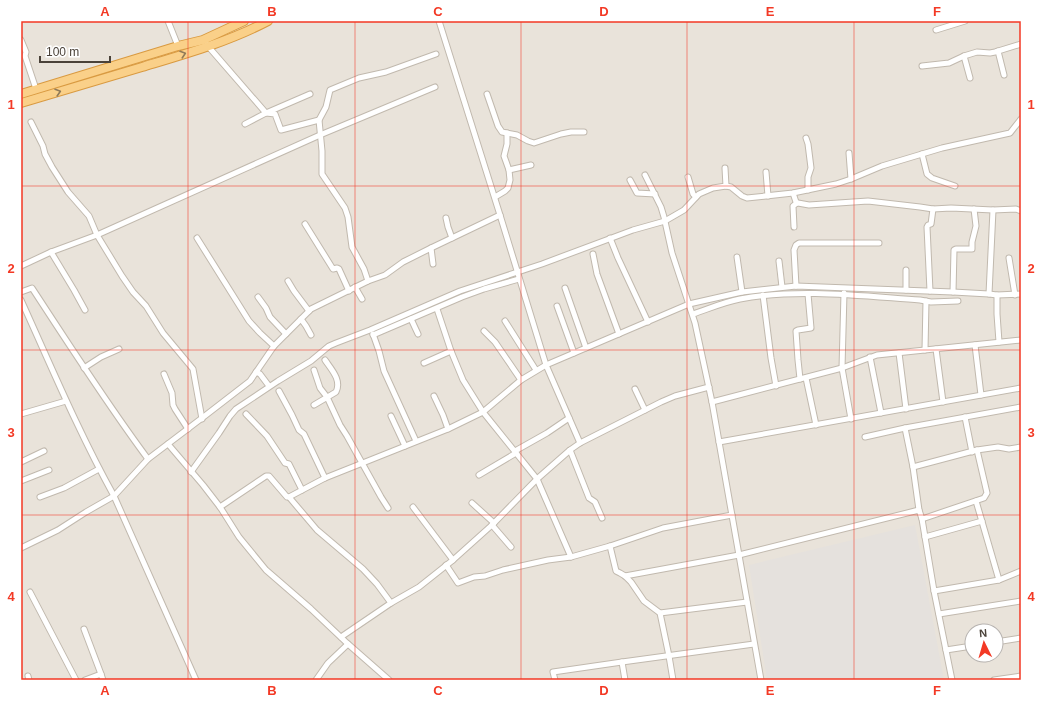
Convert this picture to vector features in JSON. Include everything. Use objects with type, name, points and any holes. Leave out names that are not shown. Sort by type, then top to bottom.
[{"type":"highway","points":[[21,103],[167,60],[206,43],[244,21]]},
{"type":"highway","points":[[21,94],[178,46],[206,43],[249,31],[268,21]]},
{"type":"street","points":[[168,21],[178,46]]},
{"type":"street","points":[[439,21],[549,374],[580,443]]},
{"type":"street","points":[[936,30],[964,21]]},
{"type":"street","points":[[21,40],[26,52],[36,89]]},
{"type":"street","points":[[206,43],[266,113],[275,114],[281,130],[319,120]]},
{"type":"street","points":[[922,66],[949,63],[977,52],[990,53],[1021,44]]},
{"type":"street","points":[[998,51],[1004,75]]},
{"type":"street","points":[[368,281],[364,269],[352,247],[348,217],[345,208],[322,174],[322,151],[319,120],[326,107],[330,90],[359,78],[386,72],[436,54]]},
{"type":"street","points":[[964,56],[970,78]]},
{"type":"street","points":[[21,266],[51,252],[97,235],[320,135],[435,87]]},
{"type":"street","points":[[245,124],[310,94]]},
{"type":"street","points":[[487,94],[498,126],[502,132],[517,135],[534,143],[561,134],[584,132]]},
{"type":"street","points":[[191,472],[236,409],[269,386],[311,361],[329,346],[336,343],[460,291],[542,264],[633,230],[665,221],[684,210],[699,194],[713,188],[726,186],[731,187],[747,198],[793,193],[836,184],[882,166],[942,148],[1010,133],[1021,119]]},
{"type":"street","points":[[31,122],[52,167],[68,192],[89,216],[97,235],[122,276],[133,292],[146,306],[163,333],[193,369],[202,419]]},
{"type":"street","points":[[495,197],[508,188],[510,180],[509,170],[504,156],[507,133]]},
{"type":"street","points":[[806,138],[811,168],[808,177],[808,190]]},
{"type":"street","points":[[849,153],[852,179]]},
{"type":"street","points":[[922,154],[927,174],[929,176],[955,186]]},
{"type":"street","points":[[509,170],[531,165]]},
{"type":"street","points":[[725,168],[726,186]]},
{"type":"street","points":[[766,172],[768,196]]},
{"type":"street","points":[[645,175],[661,207],[672,253],[693,314],[712,402],[761,680]]},
{"type":"street","points":[[688,177],[693,194],[696,197]]},
{"type":"street","points":[[630,180],[637,193],[655,194]]},
{"type":"street","points":[[793,193],[797,202],[809,206],[868,201],[933,209],[1016,209],[1021,211]]},
{"type":"street","points":[[794,227],[793,206],[797,202]]},
{"type":"street","points":[[930,291],[927,227],[931,224],[933,209]]},
{"type":"street","points":[[953,292],[954,250],[972,249],[976,226],[974,209]]},
{"type":"street","points":[[989,294],[993,210]]},
{"type":"street","points":[[21,548],[58,530],[114,496],[148,459],[250,381],[274,346],[309,311],[355,287],[385,275],[403,262],[500,215]]},
{"type":"street","points":[[446,218],[452,238]]},
{"type":"street","points":[[305,224],[333,269],[339,269],[349,291]]},
{"type":"street","points":[[197,238],[249,321],[274,346]]},
{"type":"street","points":[[610,238],[648,322]]},
{"type":"street","points":[[792,293],[794,286],[794,250],[796,245],[799,243],[879,243]]},
{"type":"street","points":[[430,248],[433,264]]},
{"type":"street","points":[[51,252],[85,310]]},
{"type":"street","points":[[593,254],[598,274],[619,334]]},
{"type":"street","points":[[737,257],[742,292]]},
{"type":"street","points":[[1009,258],[1015,294]]},
{"type":"street","points":[[778,261],[782,287]]},
{"type":"street","points":[[906,270],[906,290]]},
{"type":"street","points":[[373,335],[437,309],[462,297],[519,279]]},
{"type":"street","points":[[288,282],[309,311]]},
{"type":"street","points":[[289,497],[325,478],[448,429],[484,412],[521,380],[536,370],[689,304],[742,292],[794,286],[997,295],[1021,294]]},
{"type":"street","points":[[355,287],[362,299]]},
{"type":"street","points":[[21,292],[32,288],[126,430],[148,459]]},
{"type":"street","points":[[565,288],[586,348]]},
{"type":"street","points":[[845,288],[842,368],[852,419]]},
{"type":"street","points":[[693,314],[738,299],[763,295],[792,293],[926,301],[958,301]]},
{"type":"street","points":[[808,294],[811,328],[796,331],[798,360],[816,425]]},
{"type":"street","points":[[763,295],[776,386]]},
{"type":"street","points":[[997,295],[999,342]]},
{"type":"street","points":[[258,297],[266,308],[270,317],[286,334]]},
{"type":"street","points":[[21,300],[66,401],[99,469],[114,496],[196,680]]},
{"type":"street","points":[[925,350],[926,301]]},
{"type":"street","points":[[557,306],[574,353]]},
{"type":"street","points":[[437,309],[451,351],[463,380],[484,412],[538,479],[570,557]]},
{"type":"street","points":[[301,319],[311,335]]},
{"type":"street","points":[[411,319],[418,334]]},
{"type":"street","points":[[505,321],[536,370]]},
{"type":"street","points":[[370,330],[379,351],[384,371],[416,441]]},
{"type":"street","points":[[484,331],[495,342],[521,380]]},
{"type":"street","points":[[712,402],[842,368],[882,354],[1021,340]]},
{"type":"street","points":[[975,345],[981,395]]},
{"type":"street","points":[[84,368],[101,357],[119,349]]},
{"type":"street","points":[[936,349],[943,402]]},
{"type":"street","points":[[424,363],[451,351]]},
{"type":"street","points":[[899,353],[906,409]]},
{"type":"street","points":[[870,357],[881,413]]},
{"type":"street","points":[[314,405],[337,390],[338,381],[325,360]]},
{"type":"street","points":[[314,370],[320,388],[327,397],[340,425],[388,508]]},
{"type":"street","points":[[256,372],[260,374],[269,386]]},
{"type":"street","points":[[164,374],[172,393],[175,409],[188,429]]},
{"type":"street","points":[[341,637],[391,603],[418,587],[453,560],[493,524],[538,479],[580,443],[661,402],[675,396],[709,387]]},
{"type":"street","points":[[719,442],[1021,388]]},
{"type":"street","points":[[635,389],[645,410]]},
{"type":"street","points":[[279,391],[299,430],[304,434],[325,478]]},
{"type":"street","points":[[434,396],[443,414],[448,429]]},
{"type":"street","points":[[21,414],[66,401]]},
{"type":"street","points":[[865,437],[1021,406]]},
{"type":"street","points":[[246,414],[268,436],[285,463],[289,464],[302,490]]},
{"type":"street","points":[[391,416],[405,446]]},
{"type":"street","points":[[922,519],[984,498],[987,493],[965,417]]},
{"type":"street","points":[[479,475],[569,418]]},
{"type":"street","points":[[905,428],[934,591],[952,680]]},
{"type":"street","points":[[168,444],[220,508],[239,537],[266,570],[389,680]]},
{"type":"street","points":[[913,467],[975,451],[998,447],[1009,449],[1021,447]]},
{"type":"street","points":[[570,450],[589,498],[595,502],[602,518]]},
{"type":"street","points":[[21,462],[44,451]]},
{"type":"street","points":[[40,497],[64,488],[99,469]]},
{"type":"street","points":[[21,481],[49,470]]},
{"type":"street","points":[[220,508],[268,475],[286,498],[289,497],[318,530],[363,569],[377,584],[391,603]]},
{"type":"street","points":[[976,501],[999,580]]},
{"type":"street","points":[[472,503],[493,524],[511,546]]},
{"type":"street","points":[[413,507],[453,560]]},
{"type":"street","points":[[625,576],[739,555],[919,510]]},
{"type":"street","points":[[446,565],[458,583],[474,577],[485,576],[503,570],[548,560],[570,557],[610,546],[663,528],[732,515]]},
{"type":"street","points":[[925,537],[982,521]]},
{"type":"street","points":[[610,546],[616,571],[625,576],[631,582],[644,602],[660,613],[747,602]]},
{"type":"street","points":[[934,591],[999,580],[1021,571]]},
{"type":"street","points":[[30,592],[76,680]]},
{"type":"street","points":[[939,614],[1021,601]]},
{"type":"street","points":[[660,613],[673,680]]},
{"type":"street","points":[[84,629],[103,680]]},
{"type":"street","points":[[1004,641],[1021,638]]},
{"type":"street","points":[[316,680],[328,663],[348,644]]},
{"type":"street","points":[[554,680],[554,672],[754,644]]},
{"type":"street","points":[[946,650],[964,647]]},
{"type":"street","points":[[622,662],[625,680]]},
{"type":"street","points":[[85,680],[101,674]]},
{"type":"street","points":[[994,680],[1021,676]]},
{"type":"shaded area","points":[[21,21],[1021,21],[1021,680],[21,680]]},
{"type":"shaded area","points":[[915,525],[944,680],[767,680],[749,565]]}]
